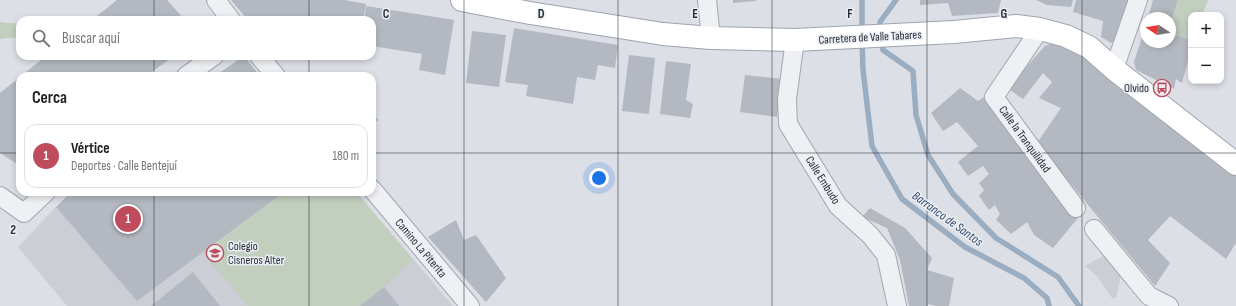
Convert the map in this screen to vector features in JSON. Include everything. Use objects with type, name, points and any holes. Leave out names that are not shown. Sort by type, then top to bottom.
[{"type":"main road","name":"Carretera de Valle Tabares","points":[[462,0],[530,13],[663,34],[711,38],[795,40],[954,32],[1016,26],[1040,29],[1066,36],[1089,48],[1236,164]]},
{"type":"street","points":[[216,0],[228,16]]},
{"type":"street","points":[[707,0],[711,38]]},
{"type":"street","points":[[1114,69],[1138,0]]},
{"type":"street","name":"Calle la Tranquilidad","points":[[1040,29],[994,97],[1076,208]]},
{"type":"street","name":"Calle Embudo","points":[[795,40],[787,98],[788,124],[838,206],[870,235],[886,255],[897,306]]},
{"type":"street","points":[[192,72],[208,60]]},
{"type":"street","points":[[262,60],[273,72]]},
{"type":"street","name":"Camino La Piterita","points":[[376,194],[470,306]]},
{"type":"street","points":[[0,196],[24,213],[42,196]]},
{"type":"street","points":[[1094,229],[1149,296],[1170,306]]},
{"type":"shaded area","name":"Colegio Cisneros Alter","points":[[276,196],[359,196],[453,306],[67,306],[18,247],[56,207]]},
{"type":"shaded area","points":[[1107,254],[1121,275],[1116,298],[1112,298],[1097,276],[1085,266]]},
{"type":"green space","points":[[1178,0],[1208,0],[1203,12],[1188,12],[1188,39],[1176,35],[1176,12],[1174,12]]},
{"type":"green space","points":[[0,22],[16,24],[16,37],[0,39]]},
{"type":"green space","points":[[279,196],[359,196],[413,259],[384,287],[360,306],[248,306],[203,253]]},
{"type":"building","points":[[117,0],[167,0],[181,16],[97,16]]},
{"type":"building","points":[[231,0],[344,0],[366,4],[364,16],[245,16]]},
{"type":"building","points":[[733,0],[756,0],[756,1],[733,3]]},
{"type":"building","points":[[920,0],[1001,0],[998,13],[952,16],[948,3],[920,5]]},
{"type":"building","points":[[1036,0],[1073,0],[1071,7],[1047,5]]},
{"type":"building","points":[[1076,0],[1132,0],[1120,40],[1111,43],[1101,37],[1103,21],[1073,12]]},
{"type":"building","points":[[1153,0],[1178,0],[1174,12],[1150,12]]},
{"type":"building","points":[[366,6],[454,20],[445,75],[419,70],[422,54],[376,47],[376,16],[365,16]]},
{"type":"building","points":[[514,28],[618,45],[615,68],[598,65],[595,80],[577,77],[573,104],[526,96],[528,85],[505,82]]},
{"type":"building","points":[[472,31],[506,35],[499,87],[466,83]]},
{"type":"building","points":[[1176,35],[1188,39],[1188,61],[1182,83],[1176,79],[1174,89],[1136,70],[1134,62],[1140,44],[1140,48],[1176,48]]},
{"type":"building","points":[[1055,42],[1092,62],[1236,175],[1236,243],[1226,259],[1170,216],[1148,240],[1170,263],[1155,286],[1037,143],[1061,108],[1039,98],[1052,82],[1043,73],[1023,99],[1007,88],[1045,46]]},
{"type":"building","points":[[629,55],[655,58],[649,114],[622,111]]},
{"type":"building","points":[[41,60],[168,60],[152,72],[26,72]]},
{"type":"building","points":[[238,60],[247,60],[257,72],[221,72]]},
{"type":"building","points":[[666,61],[691,64],[686,100],[693,104],[690,118],[660,114]]},
{"type":"building","points":[[745,75],[783,79],[777,117],[740,112]]},
{"type":"building","points":[[16,80],[16,163],[0,153],[0,93]]},
{"type":"building","points":[[960,88],[978,101],[984,97],[1078,218],[1053,248],[1034,235],[1027,222],[1011,234],[996,220],[1000,214],[995,205],[989,210],[979,196],[984,190],[979,183],[989,174],[983,166],[968,176],[958,162],[978,146],[957,122],[943,131],[931,113]]},
{"type":"building","points":[[67,196],[279,196],[137,301],[56,207]]},
{"type":"building","points":[[870,208],[905,228],[932,258],[927,270],[954,278],[949,306],[936,306],[928,304],[928,306],[909,306],[900,260],[887,228],[862,217]]},
{"type":"building","points":[[456,220],[464,240],[476,235],[506,278],[486,302],[428,237]]},
{"type":"building","points":[[193,272],[220,306],[151,306]]},
{"type":"building","points":[[384,287],[399,306],[360,306]]},
{"type":"waterway","name":"Barranco de Santos","points":[[862,0],[862,32]]},
{"type":"waterway","points":[[881,31],[880,22],[896,0]]},
{"type":"waterway","points":[[882,39],[883,50],[913,71],[916,115],[928,155],[953,194],[996,238],[1058,277],[1079,306]]},
{"type":"waterway","name":"Barranco de Santos","points":[[862,40],[863,70],[872,146],[902,199],[965,247],[1024,278],[1047,298],[1049,306]]},
{"type":"place","name":"Olvido","points":[[1162,88]]},
{"type":"place","name":"Vértice","points":[[128,219]]},
{"type":"place","name":"Colegio Cisneros Alter","points":[[215,253]]}]
